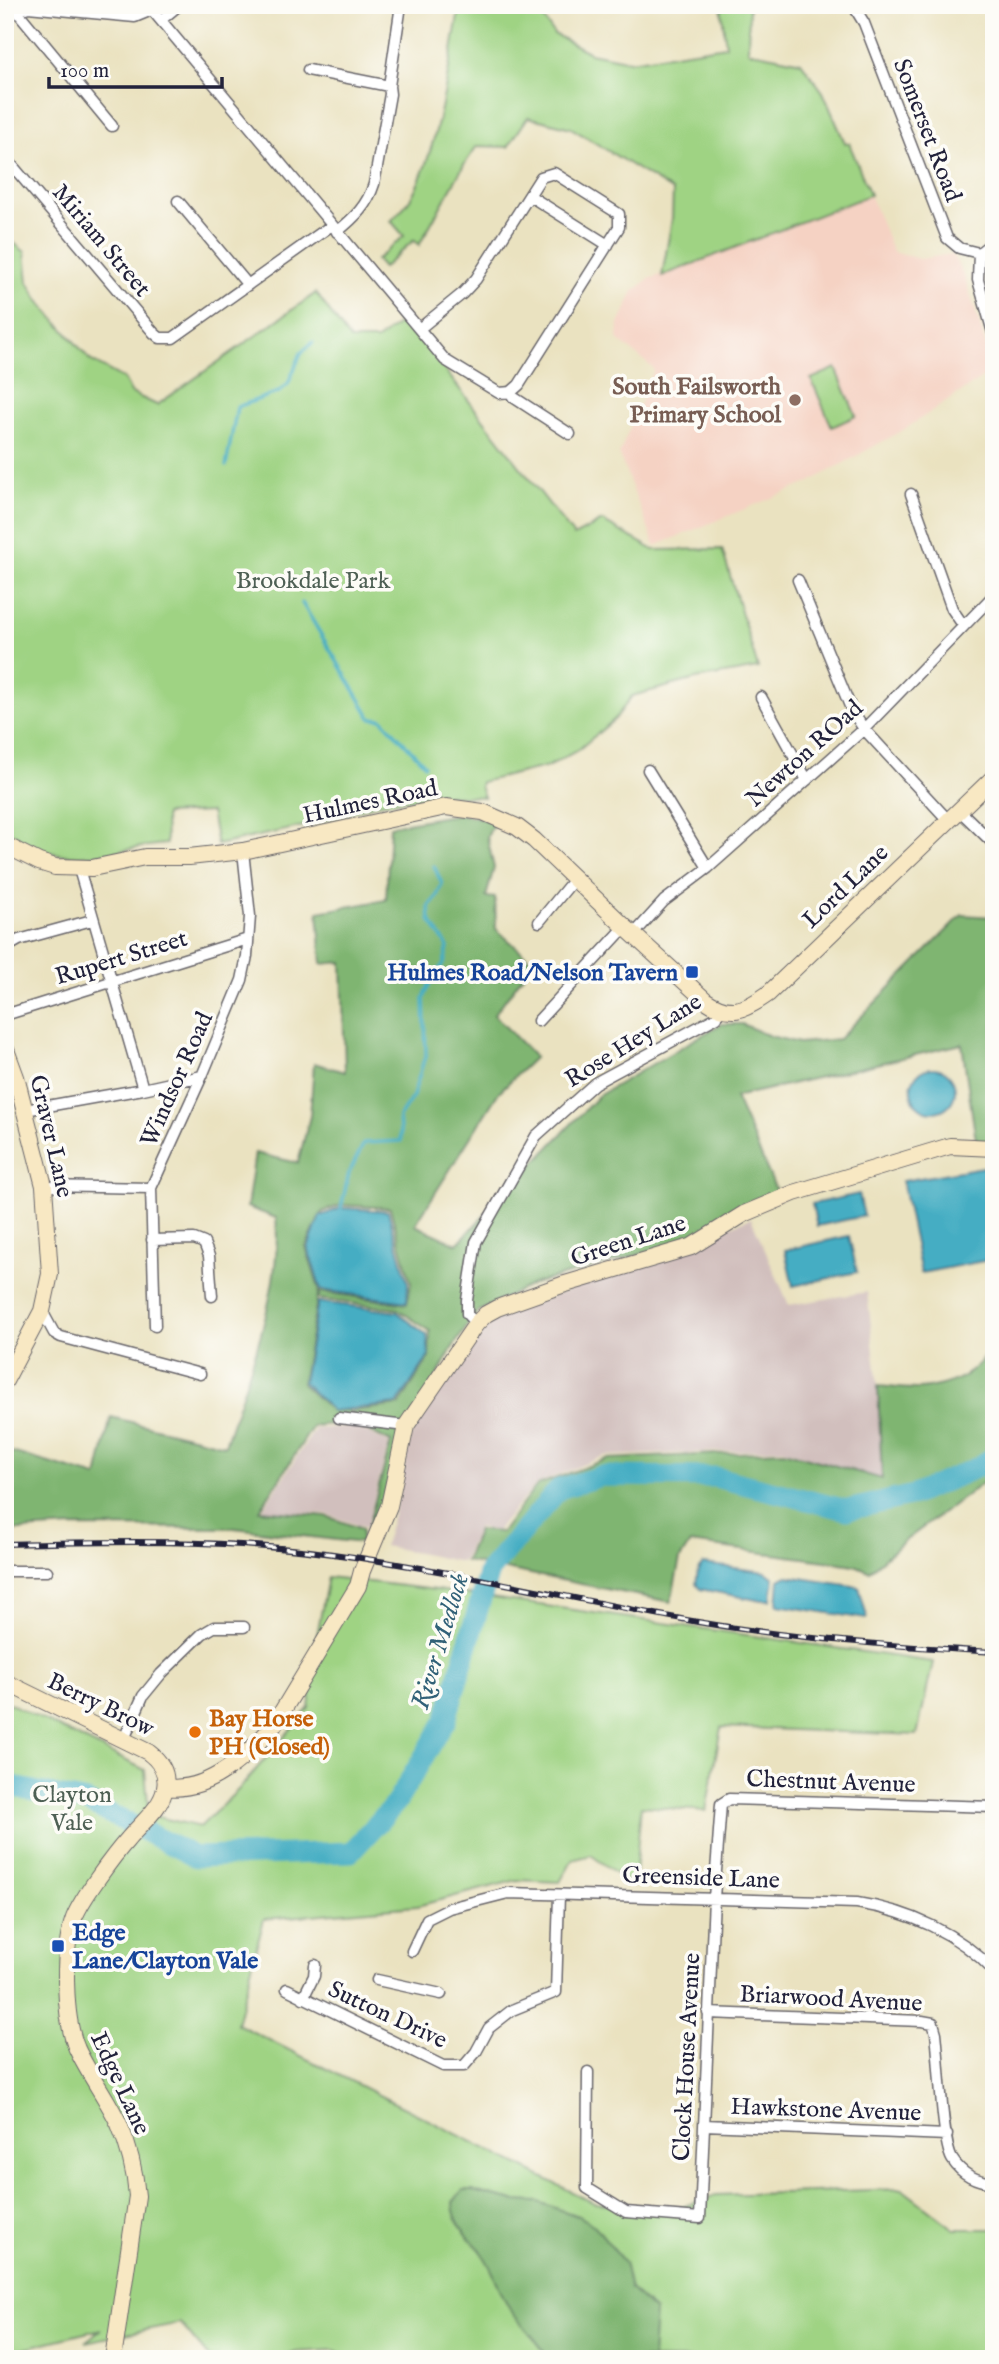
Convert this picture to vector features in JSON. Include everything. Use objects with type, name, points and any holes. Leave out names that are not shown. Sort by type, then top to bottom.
[{"type":"street","points":[[161,20],[179,5]]},
{"type":"street","points":[[178,201],[248,285],[362,211],[370,198],[390,94],[401,5]]},
{"type":"street","name":"Somerset Road","points":[[853,5],[864,23],[947,238],[959,248],[979,253]]},
{"type":"street","points":[[15,8],[135,17],[150,7],[335,229],[445,360],[499,393],[510,392],[519,385],[619,227],[619,214],[554,173],[541,177],[476,279],[419,329]]},
{"type":"street","points":[[15,8],[112,125]]},
{"type":"street","points":[[308,70],[389,86]]},
{"type":"street","name":"Miriam Street","points":[[5,157],[160,338],[173,338],[248,285]]},
{"type":"street","points":[[530,196],[608,245]]},
{"type":"street","points":[[994,241],[979,253],[978,281],[994,336]]},
{"type":"street","points":[[510,392],[513,397],[570,434]]},
{"type":"street","points":[[911,494],[952,609],[963,625]]},
{"type":"street","points":[[798,580],[852,711],[864,729],[953,814],[994,844]]},
{"type":"street","name":"Newton ROad","points":[[538,1021],[629,931],[708,868],[864,729],[994,595]]},
{"type":"street","points":[[761,697],[807,780]]},
{"type":"street","points":[[648,770],[708,868]]},
{"type":"street","name":"Lord Lane","points":[[720,1009],[740,1010],[768,993],[994,777]]},
{"type":"street","name":"Hulmes Road","points":[[5,845],[39,862],[55,867],[79,869],[145,857],[189,857],[243,851],[430,809],[464,808],[484,812],[517,827],[691,988],[720,1009]]},
{"type":"street","name":"Windsor Road","points":[[155,1326],[150,1188],[202,1076],[242,980],[250,916],[243,851]]},
{"type":"street","points":[[79,869],[144,1089]]},
{"type":"street","points":[[539,922],[575,878]]},
{"type":"street","points":[[5,948],[19,940],[92,920]]},
{"type":"street","name":"Rupert Street","points":[[5,1015],[248,939]]},
{"type":"street","name":"Rose Hey Lane","points":[[476,1324],[467,1314],[467,1300],[476,1242],[536,1136],[595,1083],[717,1017],[720,1009]]},
{"type":"street","name":"Graver Lane","points":[[5,1046],[44,1186],[50,1274],[42,1311]]},
{"type":"street","points":[[25,1110],[202,1076]]},
{"type":"street","name":"Green Lane","points":[[406,1426],[476,1324],[497,1308],[691,1247],[744,1214],[794,1193],[950,1146],[994,1148]]},
{"type":"street","points":[[44,1186],[150,1188]]},
{"type":"street","points":[[152,1240],[194,1239],[204,1243],[209,1256],[212,1296]]},
{"type":"street","points":[[42,1311],[54,1333],[61,1337],[200,1374]]},
{"type":"street","points":[[5,1381],[42,1311]]},
{"type":"street","points":[[166,1787],[184,1788],[220,1774],[259,1742],[274,1725],[358,1586],[389,1507],[406,1426],[339,1419]]},
{"type":"street","points":[[5,1572],[47,1571]]},
{"type":"street","points":[[124,1740],[143,1696],[202,1634],[214,1627],[244,1627]]},
{"type":"street","name":"Berry Brow","points":[[5,1682],[157,1759],[164,1769],[166,1787]]},
{"type":"street","name":"Edge Lane","points":[[113,2359],[137,2196],[135,2176],[119,2123],[76,2047],[69,2021],[66,1968],[74,1918],[107,1866],[149,1815],[166,1787]]},
{"type":"street","name":"Chestnut Avenue","points":[[714,1898],[719,1814],[724,1801],[994,1807]]},
{"type":"street","name":"Greenside Lane","points":[[412,1951],[427,1919],[449,1908],[508,1893],[714,1898],[858,1903],[882,1907],[930,1924],[961,1942],[994,1971]]},
{"type":"street","name":"Sutton Drive","points":[[287,1990],[443,2066],[464,2066],[476,2052],[489,2028],[512,2010],[556,1992],[559,1895]]},
{"type":"street","name":"Clock House Avenue","points":[[588,2072],[587,2188],[626,2212],[700,2218],[714,1898]]},
{"type":"street","points":[[303,1998],[314,1976],[315,1965]]},
{"type":"street","points":[[377,1980],[440,1994]]},
{"type":"street","name":"Briarwood Avenue","points":[[708,2013],[933,2023],[951,2158],[968,2176],[994,2183]]},
{"type":"street","name":"Hawkstone Avenue","points":[[704,2125],[947,2135]]},
{"type":"shaded area","name":"South Failsworth Primary School","points":[[870,195],[893,252],[920,259],[952,254],[965,278],[994,370],[905,429],[808,483],[655,546],[619,454],[654,369],[618,340],[619,324],[634,291],[649,279]]},
{"type":"shaded area","points":[[751,1218],[789,1305],[867,1292],[878,1386],[882,1480],[783,1449],[604,1456],[536,1484],[496,1531],[478,1527],[462,1562],[384,1546],[400,1490],[411,1435],[446,1374],[493,1320]]},
{"type":"shaded area","points":[[355,1426],[389,1443],[366,1528],[326,1514],[262,1510],[315,1429]]},
{"type":"green space","points":[[460,5],[535,5],[554,34],[590,53],[630,61],[726,46],[721,5],[749,5],[748,51],[801,62],[823,92],[845,143],[849,143],[870,195],[662,276],[672,219],[673,191],[571,128],[528,117],[508,147],[477,146],[419,245],[414,240],[383,268],[376,260],[404,236],[391,221],[412,196],[430,152]]},
{"type":"green space","name":"Brookdale Park","points":[[5,236],[25,252],[28,282],[39,301],[90,360],[124,379],[131,393],[157,405],[316,293],[350,340],[377,340],[405,319],[574,536],[602,521],[654,550],[722,549],[758,668],[696,679],[632,696],[615,719],[578,750],[549,766],[481,782],[484,797],[438,795],[377,804],[318,823],[217,845],[211,812],[165,814],[166,844],[83,856],[50,852],[29,844],[5,828]]},
{"type":"green space","points":[[836,368],[856,416],[832,427],[811,379]]},
{"type":"green space","points":[[458,814],[495,820],[487,837],[494,868],[486,897],[495,898],[496,929],[533,962],[494,1015],[535,1057],[499,1092],[415,1225],[457,1244],[598,1096],[721,1024],[742,1024],[770,1036],[799,1043],[839,1039],[962,915],[994,917],[994,1142],[976,1141],[962,1044],[735,1097],[777,1192],[689,1241],[533,1284],[477,1312],[453,1347],[398,1448],[372,1540],[364,1541],[391,1442],[355,1424],[352,1411],[399,1405],[429,1358],[430,1331],[397,1309],[318,1299],[320,1292],[407,1304],[411,1283],[390,1208],[341,1205],[322,1212],[306,1247],[319,1289],[302,1384],[332,1411],[349,1410],[352,1422],[313,1426],[260,1510],[326,1516],[362,1529],[361,1543],[234,1528],[71,1527],[5,1531],[5,1450],[97,1477],[111,1417],[225,1445],[253,1362],[269,1303],[277,1245],[276,1218],[247,1207],[255,1153],[298,1163],[310,1116],[314,1063],[345,1072],[342,962],[322,964],[318,912],[386,900],[390,826]]},
{"type":"green space","points":[[994,1336],[994,1475],[902,1543],[869,1571],[855,1565],[690,1543],[680,1559],[671,1602],[465,1561],[478,1530],[501,1532],[537,1485],[607,1459],[784,1451],[882,1479],[878,1386],[922,1389],[961,1378],[978,1365]]},
{"type":"green space","name":"Clayton Vale","points":[[328,1577],[436,1590],[933,1662],[917,1735],[721,1727],[706,1811],[641,1806],[634,1886],[591,1855],[572,1860],[560,1882],[517,1880],[417,1906],[264,1919],[237,2024],[594,2203],[679,2208],[716,2195],[902,2189],[954,2229],[994,2229],[994,2359],[353,2359],[334,2350],[296,2352],[280,2359],[210,2359],[180,2323],[85,2342],[101,2329],[5,2353],[5,1701],[145,1770],[149,1815],[200,1827],[240,1788],[309,1708],[317,1635]]},
{"type":"green space","points":[[463,2191],[515,2201],[539,2202],[578,2216],[595,2226],[624,2262],[630,2289],[655,2311],[652,2359],[548,2359],[537,2341],[510,2309],[489,2265],[456,2218],[453,2202]]},
{"type":"water","points":[[933,1068],[948,1075],[955,1090],[948,1105],[933,1112],[918,1105],[911,1090],[918,1075]]},
{"type":"water","points":[[983,1167],[994,1173],[994,1259],[921,1273],[902,1181]]},
{"type":"water","points":[[859,1194],[864,1216],[817,1226],[812,1204]]},
{"type":"water","points":[[341,1208],[388,1211],[408,1283],[407,1302],[321,1290],[308,1248],[320,1216]]},
{"type":"water","points":[[849,1236],[857,1272],[793,1286],[785,1250]]},
{"type":"water","points":[[318,1302],[397,1312],[427,1335],[429,1356],[397,1404],[332,1411],[303,1382]]},
{"type":"water","points":[[703,1564],[766,1572],[774,1578],[771,1600],[757,1600],[700,1589],[696,1584],[698,1570]]},
{"type":"water","points":[[787,1576],[859,1587],[866,1619],[777,1605],[779,1580]]},
{"type":"waterway","points":[[226,466],[237,407],[279,392],[288,384],[301,353],[313,342]]},
{"type":"waterway","points":[[302,603],[371,718],[382,719],[425,765]]},
{"type":"waterway","points":[[341,1208],[349,1173],[364,1143],[401,1141],[399,1117],[413,1096],[426,1053],[424,998],[430,983],[444,963],[448,947],[430,920],[429,906],[442,884],[434,866]]},
{"type":"waterway","name":"River Medlock","points":[[5,1782],[19,1788],[87,1802],[195,1857],[351,1852],[396,1803],[446,1720],[489,1571],[559,1489],[601,1476],[715,1477],[847,1510],[914,1495],[978,1467],[994,1457]]},
{"type":"railway","points":[[5,1544],[169,1542],[292,1549],[425,1569],[735,1628],[846,1641],[994,1652]]},
{"type":"place","name":"South Failsworth Primary School","points":[[795,400]]},
{"type":"place","name":"Hulmes Road/Nelson Tavern","points":[[692,972]]},
{"type":"place","name":"Bay Horse PH (Closed)","points":[[195,1732]]},
{"type":"place","name":"Edge Lane/Clayton Vale","points":[[58,1946]]}]
